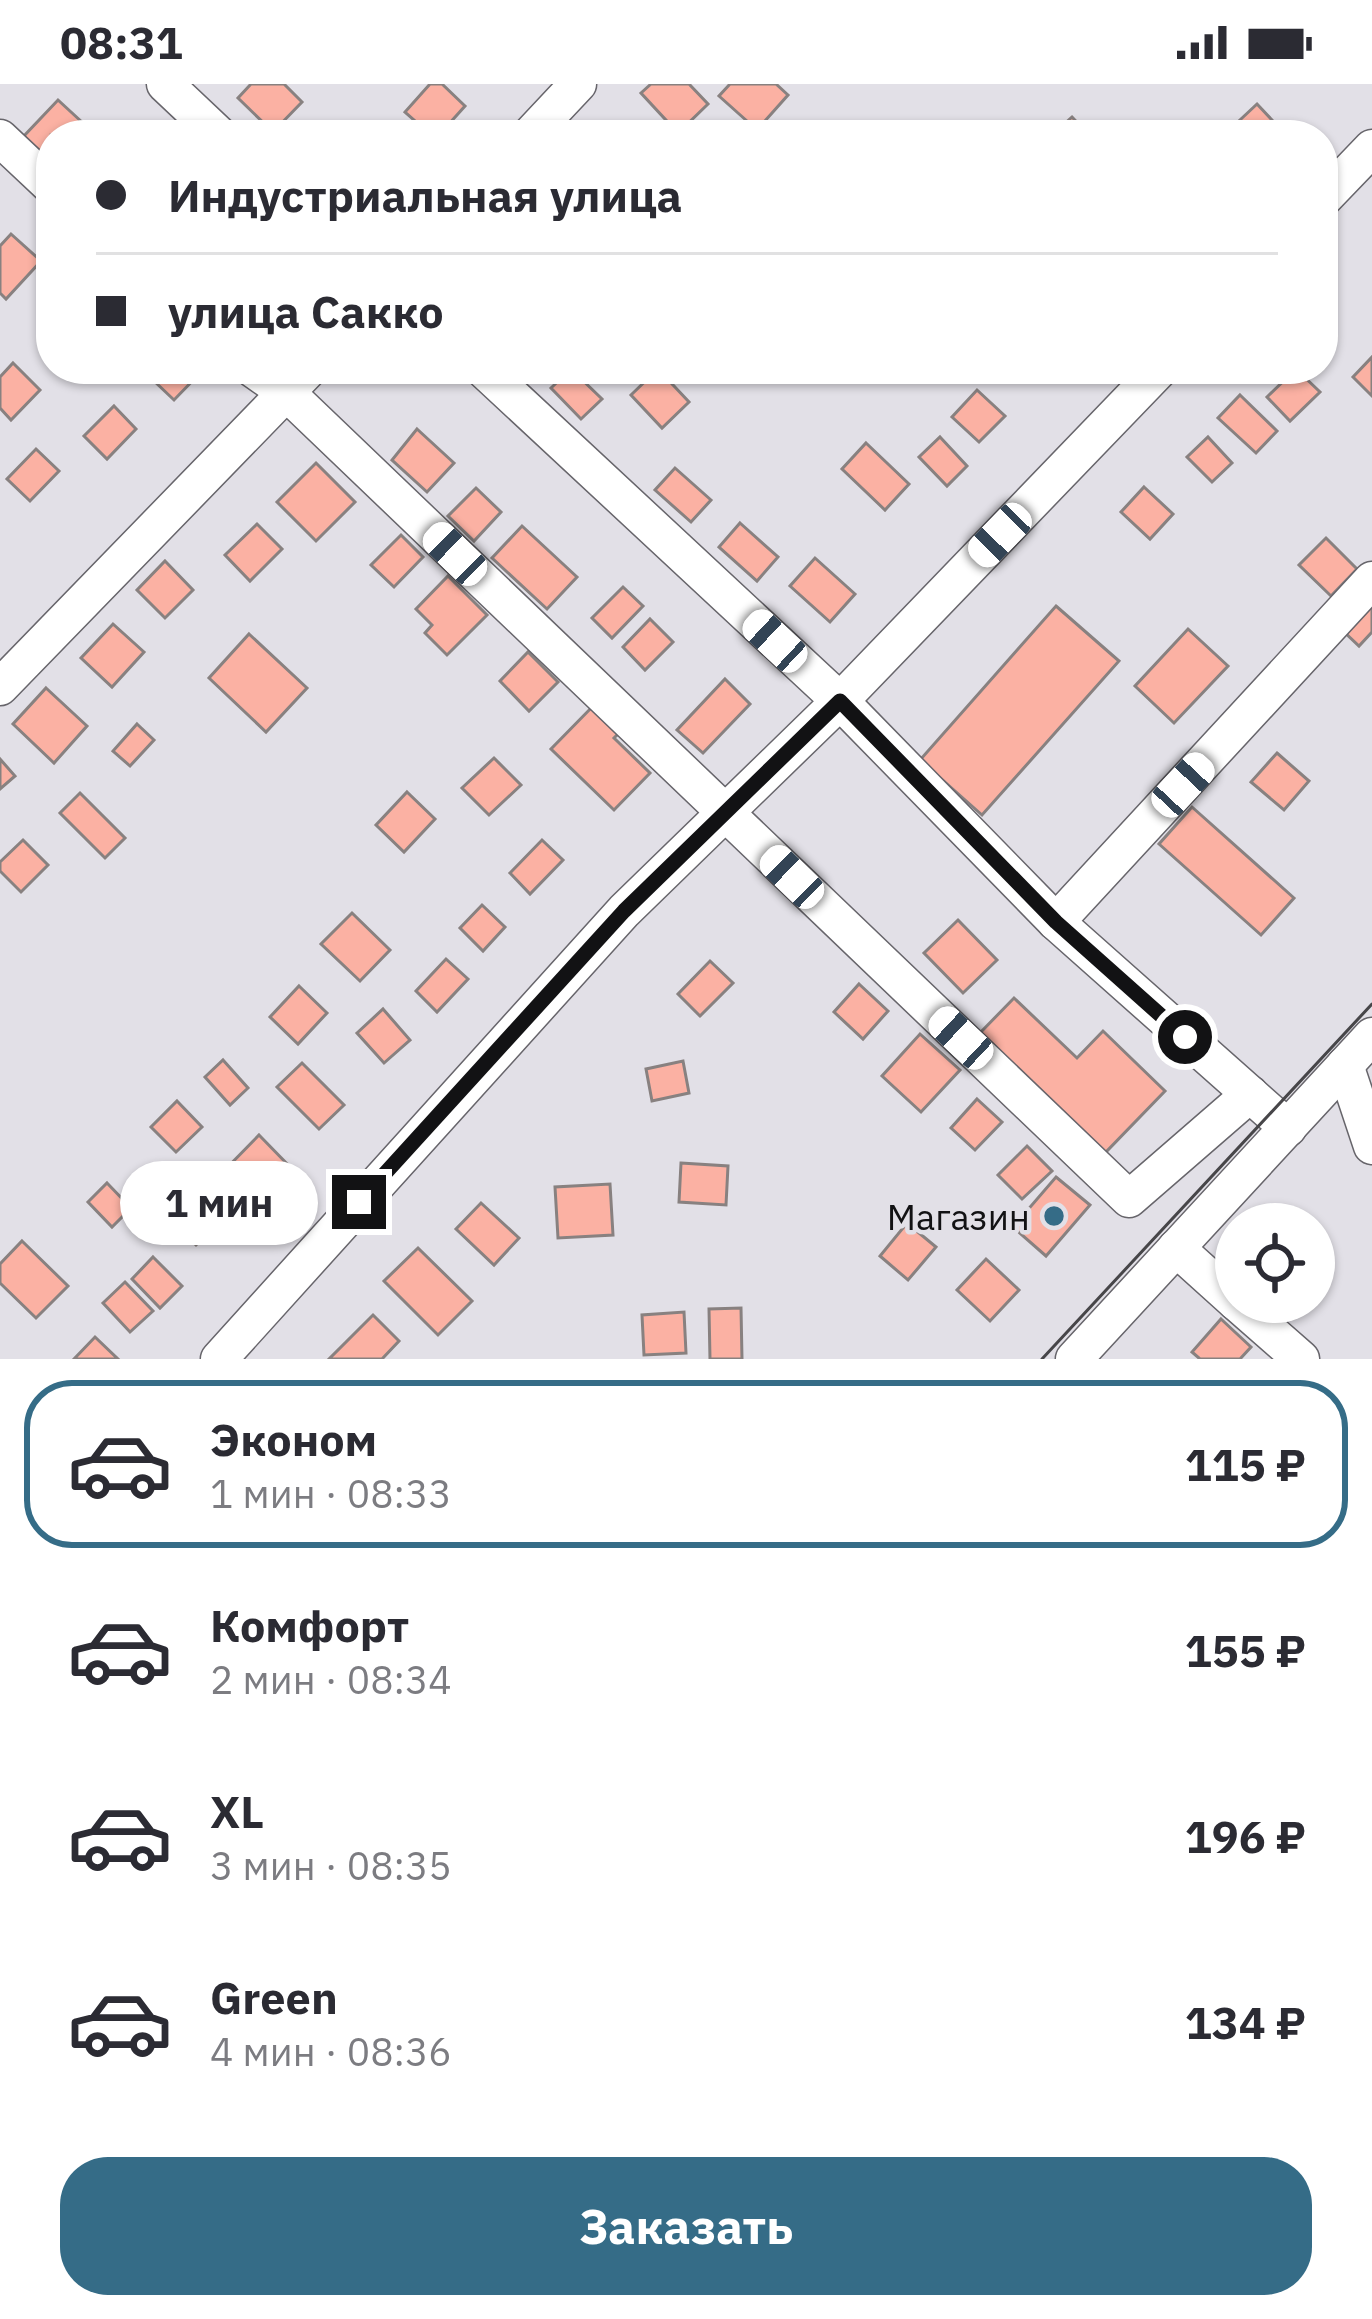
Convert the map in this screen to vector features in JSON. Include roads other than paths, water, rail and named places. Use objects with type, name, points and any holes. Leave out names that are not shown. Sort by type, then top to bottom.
[{"type":"street","points":[[165,84],[203,120]]},
{"type":"street","points":[[544,120],[578,84]]},
{"type":"street","points":[[0,138],[36,173]]},
{"type":"street","points":[[1338,184],[1372,148]]},
{"type":"street","points":[[0,687],[295,384]]},
{"type":"street","points":[[301,384],[725,813],[1129,1198],[1250,1094]]},
{"type":"street","points":[[499,384],[840,701],[1056,922],[1288,1128]]},
{"type":"street","points":[[219,1359],[624,911],[840,701],[1146,384]]},
{"type":"street","points":[[1056,922],[1372,580]]},
{"type":"street","points":[[1074,1359],[1372,1036]]},
{"type":"street","points":[[1346,1065],[1372,1147]]},
{"type":"street","points":[[1176,1248],[1215,1283]]},
{"type":"street","points":[[1260,1323],[1300,1359]]},
{"type":"tram line","points":[[1042,1359],[1372,1004]]},
{"type":"place","name":"Магазин","points":[[1054,1216]]}]
